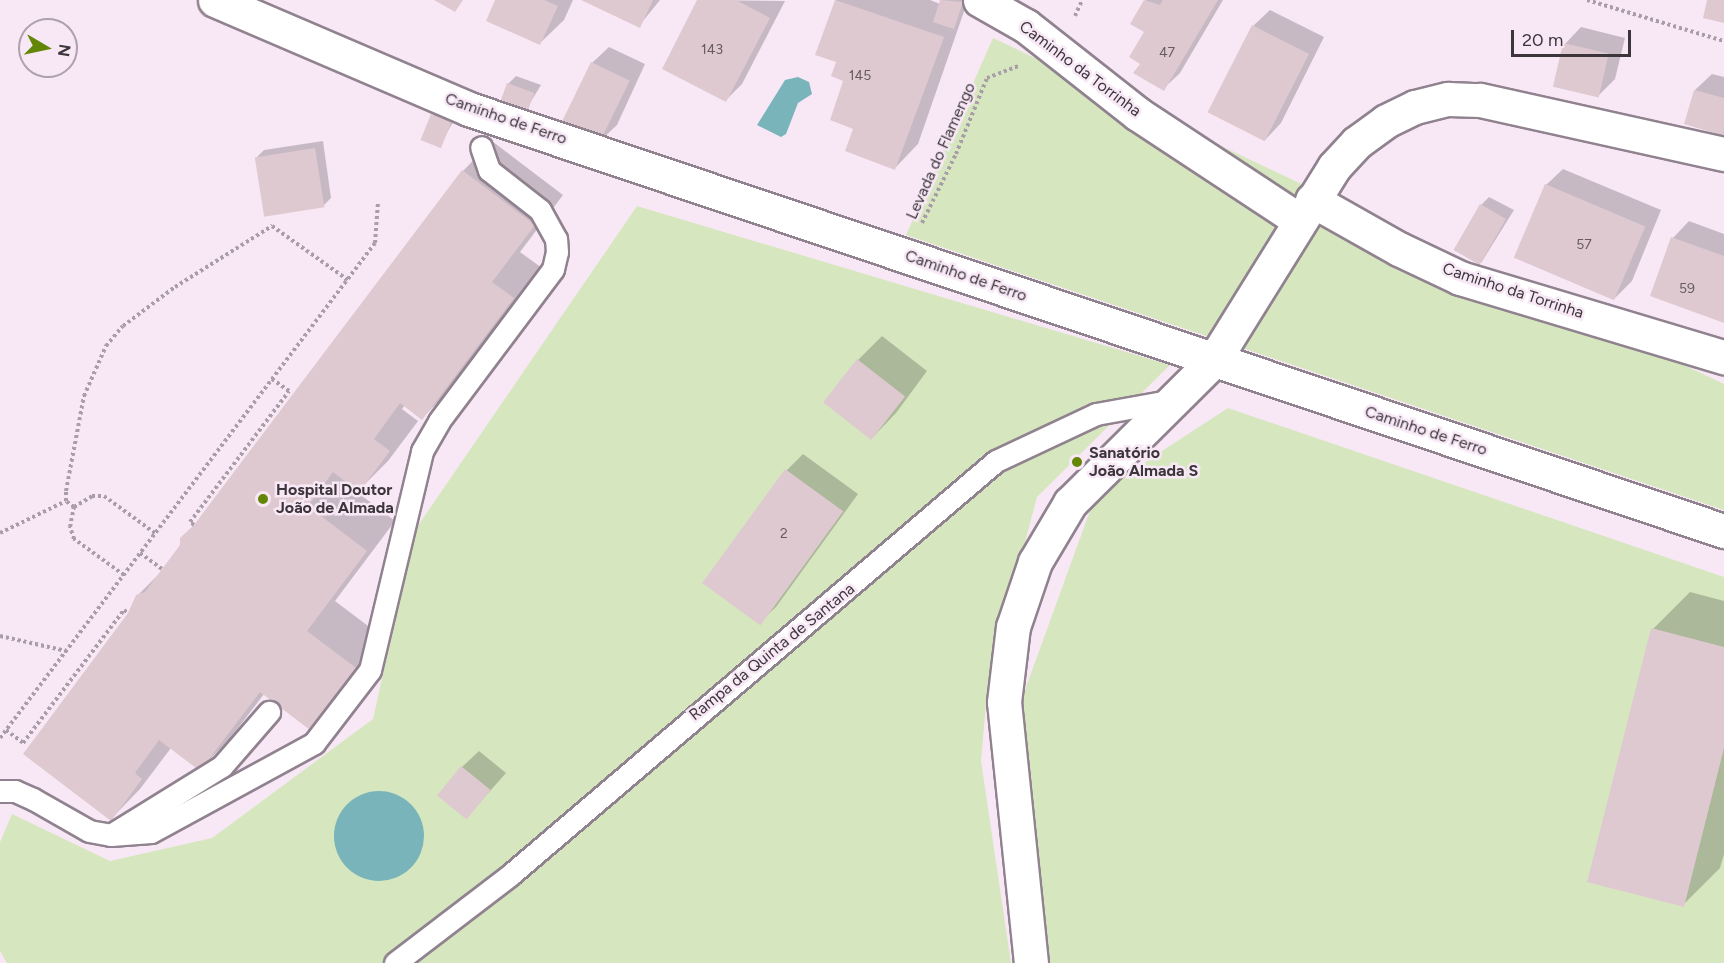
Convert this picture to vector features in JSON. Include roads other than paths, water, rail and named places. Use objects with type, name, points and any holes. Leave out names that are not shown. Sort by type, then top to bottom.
[{"type":"street","name":"Caminho de Ferro","points":[[215,0],[469,109],[1724,531]]},
{"type":"street","name":"Caminho da Torrinha","points":[[980,0],[1061,51],[1138,114],[1306,210],[1399,249],[1460,278],[1724,357]]},
{"type":"street","points":[[1031,963],[1004,702],[1012,627],[1035,562],[1070,503],[1178,399],[1214,360],[1306,210],[1356,142],[1415,107],[1448,99],[1480,100],[1724,154]]},
{"type":"lane","points":[[0,791],[15,791],[89,831],[111,835],[151,832],[314,743],[370,670],[422,452],[439,421],[553,269],[557,252],[556,239],[540,210],[489,170],[482,147]]},
{"type":"lane","name":"Rampa da Quinta de Santana","points":[[395,963],[510,875],[996,461],[1096,414],[1178,399]]},
{"type":"lane","points":[[111,835],[222,766],[269,712]]},
{"type":"water","points":[[798,77],[809,82],[812,94],[798,103],[786,134],[781,137],[757,125],[785,80]]},
{"type":"water","points":[[379,791],[396,795],[411,804],[420,819],[424,836],[420,853],[411,868],[396,877],[379,881],[362,877],[347,868],[338,853],[334,836],[338,819],[347,804],[362,795]]},
{"type":"place","name":"Sanatório João Almada S","points":[[1077,462]]},
{"type":"place","name":"Hospital Doutor João de Almada","points":[[263,499]]}]
